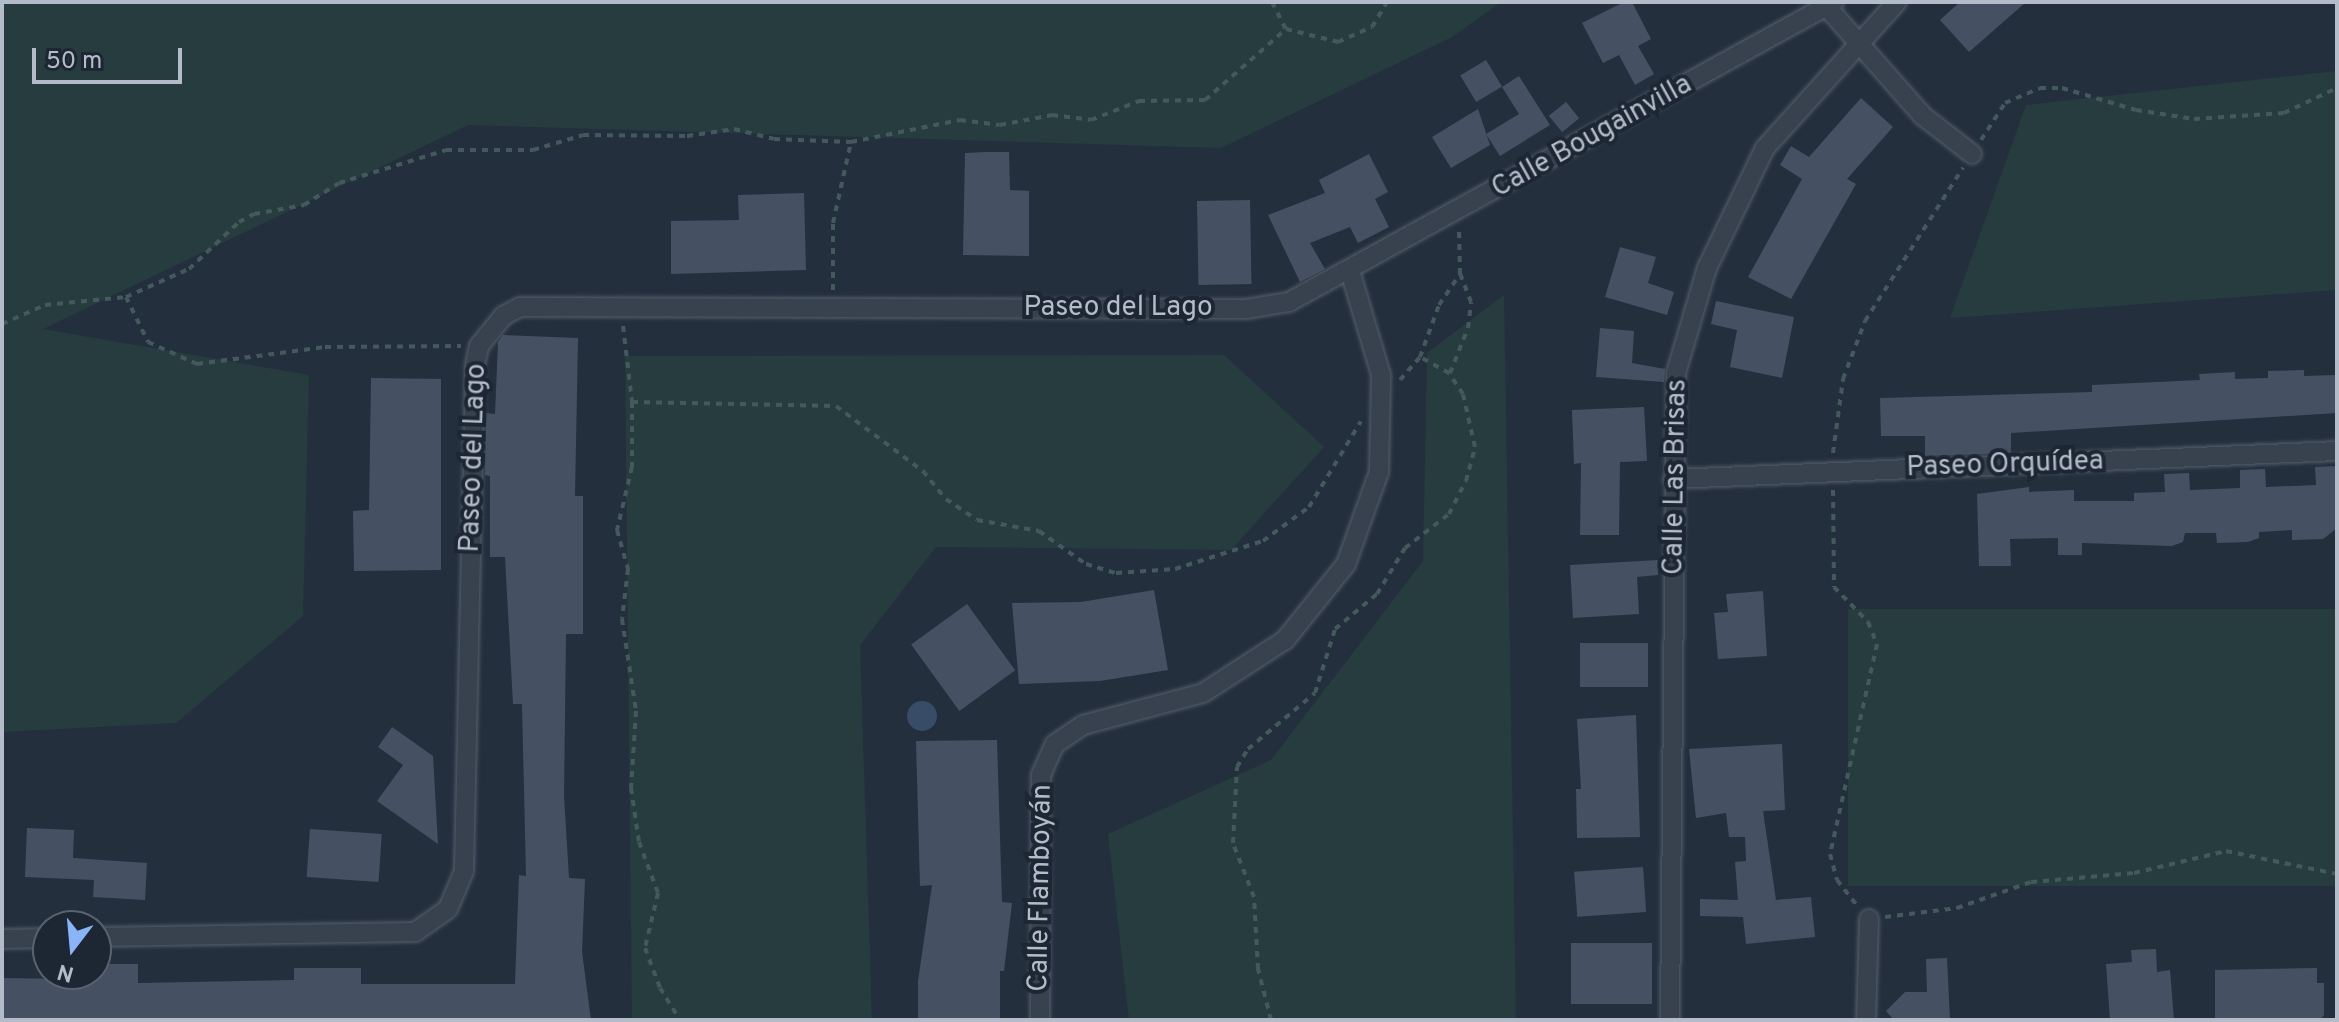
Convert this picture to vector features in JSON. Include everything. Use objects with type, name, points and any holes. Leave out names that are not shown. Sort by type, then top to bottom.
[{"type":"street","name":"Calle Las Brisas","points":[[1670,1020],[1676,373],[1707,268],[1765,148],[1897,2]]},
{"type":"street","points":[[1830,4],[1858,45],[1923,116],[1972,154]]},
{"type":"street","name":"Calle Bougainvilla","points":[[1350,271],[1830,4]]},
{"type":"street","name":"Paseo del Lago","points":[[112,937],[415,932],[448,909],[464,871],[479,346],[503,316],[520,307],[1246,309],[1289,302],[1350,271]]},
{"type":"street","name":"Calle Flamboyán","points":[[1040,1020],[1041,775],[1046,758],[1060,738],[1083,725],[1203,693],[1285,640],[1346,564],[1379,472],[1381,375],[1350,271]]},
{"type":"street","name":"Paseo Orquídea","points":[[1673,479],[2337,451]]},
{"type":"street","points":[[1866,1020],[1869,919]]},
{"type":"street","points":[[2,939],[32,938]]},
{"type":"path","points":[[1272,2],[1286,29],[1338,42],[1372,27],[1387,2]]},
{"type":"path","points":[[2,324],[45,305],[126,297],[189,269],[239,222],[254,214],[304,205],[339,183],[446,150],[533,150],[583,135],[687,136],[734,129],[774,139],[851,142],[960,120],[1000,125],[1052,115],[1083,121],[1139,101],[1192,103],[1216,92],[1286,29]]},
{"type":"path","points":[[2040,88],[2062,88],[2136,110],[2194,119],[2284,113],[2337,88]]},
{"type":"path","points":[[834,308],[833,223],[851,142]]},
{"type":"path","points":[[1449,373],[1468,328],[1471,302],[1460,274],[1462,240],[1453,214]]},
{"type":"path","points":[[632,402],[836,406],[923,471],[946,499],[977,520],[1039,531],[1086,564],[1116,573],[1199,563],[1274,533],[1309,507],[1347,437],[1420,357],[1439,305],[1460,274]]},
{"type":"path","points":[[126,297],[148,342],[197,364],[325,347],[479,346]]},
{"type":"path","points":[[624,307],[632,402],[630,482],[617,530],[628,569],[622,619],[636,711],[631,788],[639,842],[658,893],[645,948],[660,988],[680,1020]]},
{"type":"path","points":[[1271,1020],[1258,969],[1254,897],[1233,843],[1237,767],[1248,749],[1315,693],[1335,629],[1384,586],[1405,548],[1457,502],[1475,447],[1463,394],[1449,373],[1420,357]]},
{"type":"path","points":[[1869,919],[1957,908],[2031,882],[2134,873],[2226,851],[2337,874]]},
{"type":"green space","points":[[2,2],[1501,2],[1452,37],[1221,148],[468,125],[43,329],[309,375],[303,616],[176,723],[2,732]]},
{"type":"green space","points":[[2337,71],[2337,290],[1950,318],[2026,105]]},
{"type":"green space","points":[[1504,295],[1516,1020],[1129,1020],[1108,834],[1271,760],[1423,561],[1427,353]]},
{"type":"green space","points":[[1224,355],[1324,447],[1231,550],[936,547],[860,645],[872,1020],[632,1020],[625,356]]},
{"type":"green space","points":[[1848,609],[2337,609],[2337,886],[1848,886]]},
{"type":"water","points":[[922,701],[928,702],[936,710],[936,722],[928,730],[922,731],[916,730],[908,722],[907,716],[908,710],[916,702]]},
{"type":"building","points":[[1624,2],[1632,2],[1651,39],[1638,46],[1654,74],[1635,85],[1619,55],[1603,63],[1582,23]]},
{"type":"building","points":[[1960,2],[2026,2],[1969,52],[1940,20]]},
{"type":"building","points":[[1486,60],[1502,87],[1476,102],[1460,75]]},
{"type":"building","points":[[1519,76],[1550,125],[1500,156],[1486,134],[1519,114],[1502,87]]},
{"type":"building","points":[[1861,98],[1893,127],[1847,179],[1856,184],[1791,299],[1748,277],[1802,179],[1780,165],[1791,146],[1809,157]]},
{"type":"building","points":[[1566,102],[1579,118],[1562,132],[1549,116]]},
{"type":"building","points":[[1478,109],[1490,145],[1451,168],[1432,137]]},
{"type":"building","points":[[1009,152],[1010,190],[1029,191],[1029,256],[963,255],[965,153]]},
{"type":"building","points":[[1369,154],[1388,192],[1375,199],[1389,227],[1358,243],[1350,227],[1310,243],[1325,269],[1300,282],[1268,215],[1325,193],[1319,180]]},
{"type":"building","points":[[804,193],[806,270],[671,274],[671,221],[739,220],[738,195]]},
{"type":"building","points":[[1250,200],[1251,284],[1198,285],[1197,201]]},
{"type":"building","points":[[1620,247],[1656,257],[1648,283],[1674,292],[1667,315],[1605,297]]},
{"type":"building","points":[[1716,301],[1794,317],[1782,378],[1730,367],[1737,330],[1711,324]]},
{"type":"building","points":[[1600,328],[1634,331],[1632,363],[1665,369],[1664,382],[1596,377]]},
{"type":"building","points":[[503,335],[578,338],[575,496],[583,496],[583,634],[566,634],[564,796],[569,878],[585,879],[582,952],[591,1020],[2,1020],[2,978],[32,978],[32,990],[112,990],[112,964],[138,964],[138,983],[294,980],[294,968],[361,968],[361,984],[515,984],[519,875],[526,876],[522,704],[513,704],[505,557],[490,557],[490,476],[485,475],[486,413],[495,414],[498,342]]},
{"type":"building","points":[[2304,370],[2304,376],[2337,375],[2337,413],[2011,433],[2011,453],[1925,456],[1925,436],[1881,436],[1880,398],[2092,392],[2092,385],[2200,380],[2199,374],[2235,372],[2235,379],[2268,378],[2268,371]]},
{"type":"building","points":[[371,378],[441,379],[441,570],[354,571],[353,511],[369,510]]},
{"type":"building","points":[[1644,407],[1647,461],[1620,462],[1619,535],[1580,535],[1581,463],[1574,464],[1572,410]]},
{"type":"building","points":[[2337,466],[2336,529],[2323,539],[2292,540],[2292,530],[2259,532],[2259,538],[2248,542],[2217,543],[2216,533],[2185,533],[2183,542],[2172,546],[2082,543],[2082,555],[2058,555],[2058,538],[2010,539],[2011,566],[1979,566],[1977,494],[2029,487],[2029,492],[2074,490],[2074,501],[2134,501],[2134,493],[2165,492],[2164,474],[2189,473],[2190,490],[2240,488],[2240,470],[2265,469],[2266,487],[2316,485],[2315,467]]},
{"type":"building","points":[[1658,560],[1658,575],[1637,577],[1639,614],[1573,618],[1570,565]]},
{"type":"building","points":[[1154,590],[1168,670],[1100,681],[1019,684],[1012,603],[1081,602]]},
{"type":"building","points":[[1763,591],[1767,656],[1718,659],[1714,613],[1728,612],[1726,594]]},
{"type":"building","points":[[967,604],[1015,670],[959,711],[911,645]]},
{"type":"building","points":[[1580,643],[1648,643],[1648,687],[1580,687]]},
{"type":"building","points":[[1636,715],[1640,837],[1577,838],[1576,789],[1581,789],[1577,719]]},
{"type":"building","points":[[392,727],[433,756],[438,844],[377,801],[403,765],[378,747]]},
{"type":"building","points":[[997,740],[1002,902],[1012,903],[1004,971],[1000,971],[1000,1020],[918,1020],[918,981],[932,885],[920,886],[916,741]]},
{"type":"building","points":[[1782,744],[1785,810],[1763,811],[1776,900],[1811,897],[1815,937],[1746,944],[1743,917],[1700,916],[1700,899],[1738,900],[1735,862],[1746,861],[1745,837],[1729,837],[1726,813],[1696,818],[1689,749]]},
{"type":"building","points":[[27,828],[74,830],[73,858],[147,863],[145,900],[93,897],[94,880],[25,877]]},
{"type":"building","points":[[310,829],[382,834],[378,882],[307,877]]},
{"type":"building","points":[[1643,867],[1646,912],[1577,917],[1574,872]]},
{"type":"building","points":[[1571,943],[1652,943],[1652,1004],[1571,1004]]},
{"type":"building","points":[[2156,949],[2157,972],[2170,970],[2174,1020],[2110,1020],[2106,964],[2132,962],[2131,950]]},
{"type":"building","points":[[1947,958],[1950,1020],[1894,1020],[1886,1011],[1905,992],[1927,992],[1926,959]]},
{"type":"building","points":[[2317,968],[2317,983],[2324,983],[2324,1015],[2320,1020],[2215,1020],[2215,970]]}]
